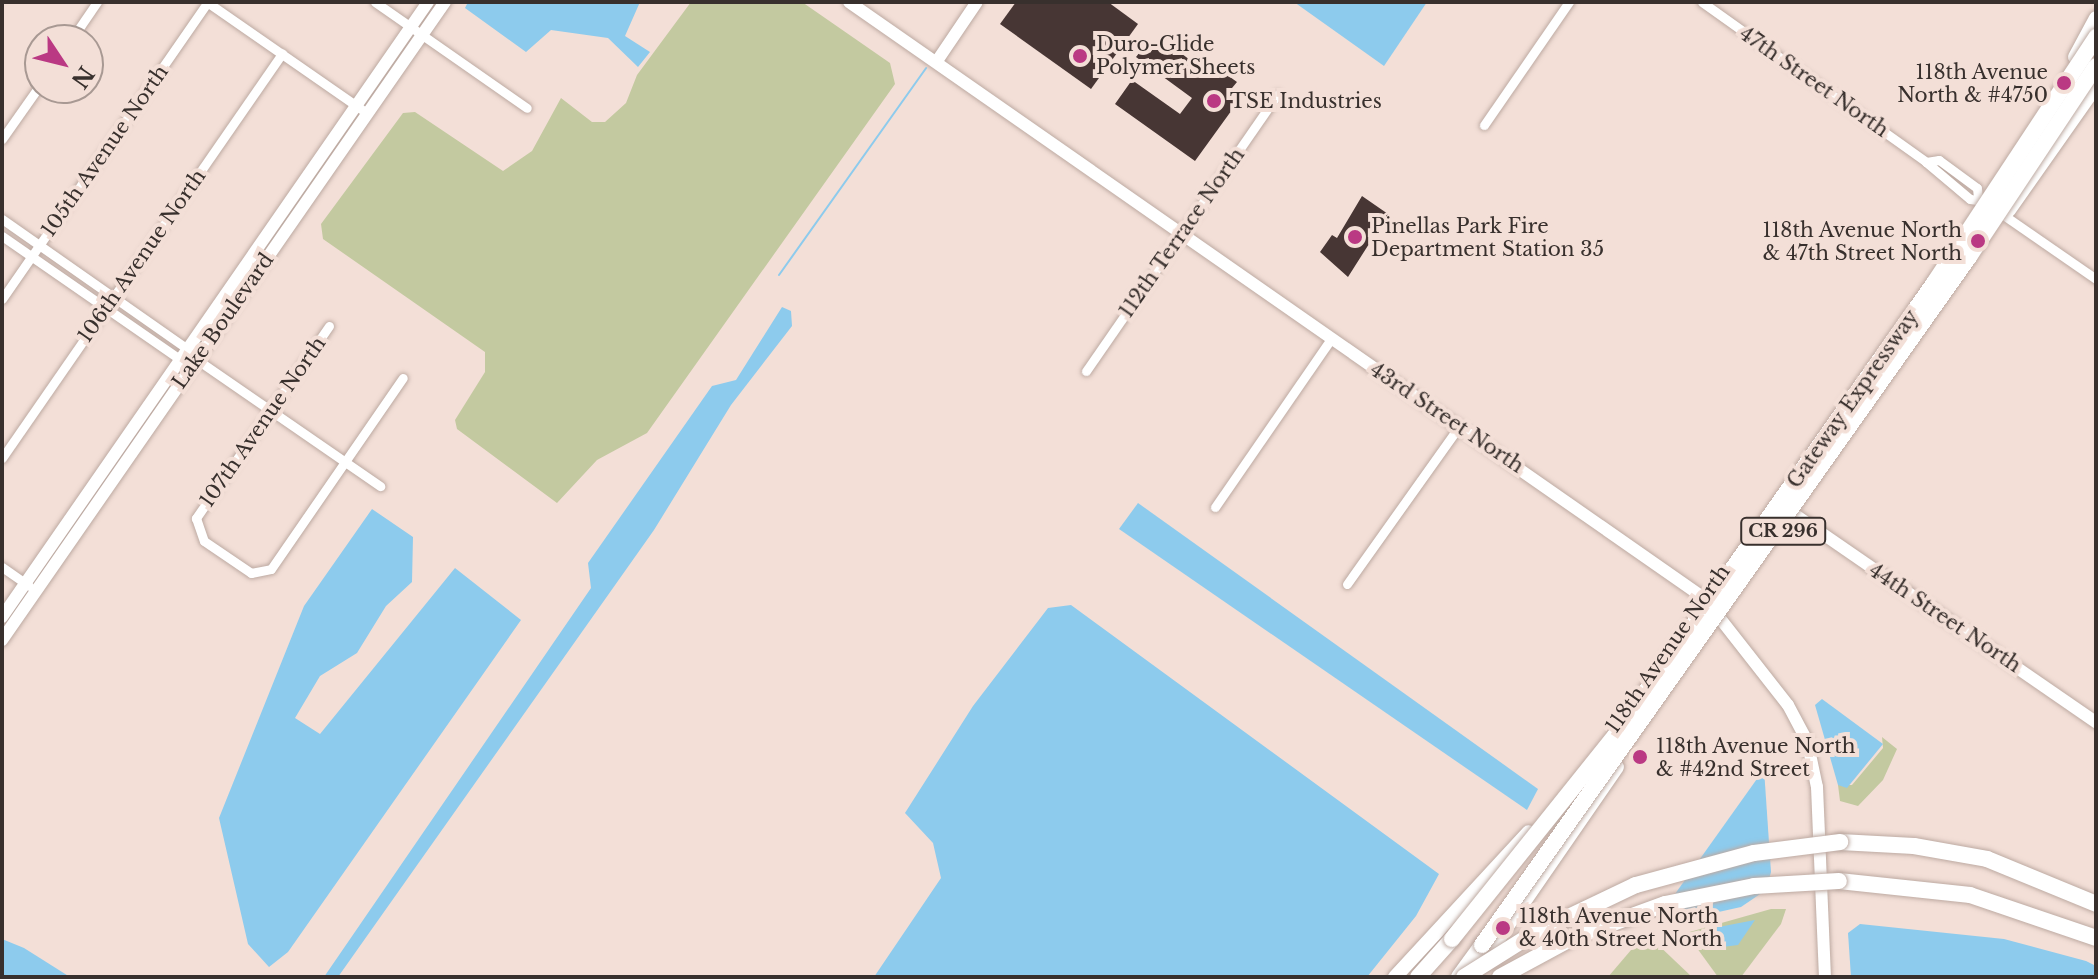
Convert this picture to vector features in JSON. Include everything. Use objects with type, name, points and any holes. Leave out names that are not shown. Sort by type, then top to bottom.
[{"type":"highway","name":"Gateway Expressway","points":[[1418,977],[1616,734],[1934,283],[2096,37]]},
{"type":"highway","name":"Gateway Expressway","points":[[1461,977],[1969,257],[2096,66]]},
{"type":"highway","name":"Gateway Expressway","points":[[1461,977],[1540,930],[1636,885],[1754,853],[1840,842],[1914,846],[1987,859],[2096,904]]},
{"type":"highway","points":[[1500,977],[1572,938],[1665,904],[1754,886],[1839,881],[1970,895],[2096,938]]},
{"type":"main road","name":"118th Avenue North","points":[[1395,977],[1562,796],[1704,598],[1980,199],[2096,18]]},
{"type":"main road","name":"118th Avenue North","points":[[1471,977],[2096,86]]},
{"type":"street","points":[[82,24],[97,2]]},
{"type":"street","points":[[207,2],[362,109]]},
{"type":"street","name":"105th Avenue North","points":[[2,299],[207,2]]},
{"type":"street","points":[[375,2],[527,108]]},
{"type":"street","name":"Lake Boulevard","points":[[416,31],[428,2]]},
{"type":"street","name":"Lake Boulevard","points":[[2,640],[31,587],[416,31],[445,2]]},
{"type":"street","name":"43rd Street North","points":[[849,2],[1704,598],[1719,621],[1788,705],[1807,740],[1817,787],[1825,977]]},
{"type":"street","points":[[937,61],[977,2]]},
{"type":"street","points":[[1484,125],[1569,2]]},
{"type":"street","name":"47th Street North","points":[[1702,2],[1926,162],[1970,199],[1980,199]]},
{"type":"street","name":"106th Avenue North","points":[[2,458],[282,54]]},
{"type":"street","name":"112th Terrace North","points":[[1086,371],[1277,95]]},
{"type":"street","points":[[2,139],[27,104]]},
{"type":"street","points":[[1926,162],[1939,160],[1977,188],[1980,199]]},
{"type":"street","points":[[2005,216],[2096,279]]},
{"type":"street","points":[[2,219],[114,297],[191,358]]},
{"type":"street","points":[[2,236],[105,309],[191,358],[380,486]]},
{"type":"street","name":"107th Avenue North","points":[[329,326],[196,518],[200,538],[251,573],[271,569],[345,462]]},
{"type":"street","points":[[1215,507],[1331,339]]},
{"type":"street","points":[[345,462],[403,378]]},
{"type":"street","points":[[1347,584],[1460,425]]},
{"type":"street","name":"44th Street North","points":[[1794,514],[2096,722]]},
{"type":"street","points":[[2,567],[31,587]]},
{"type":"street","name":"Lake Boulevard","points":[[2,617],[31,587]]},
{"type":"green space","points":[[691,2],[802,2],[890,63],[895,84],[647,433],[597,460],[557,503],[457,429],[455,420],[485,372],[485,352],[323,239],[321,224],[403,113],[415,112],[503,171],[532,151],[561,98],[592,122],[605,122],[626,103],[637,75]]},
{"type":"green space","points":[[1882,737],[1897,749],[1883,780],[1858,806],[1840,801],[1838,785],[1852,785],[1883,748]]},
{"type":"green space","points":[[1771,909],[1786,909],[1781,924],[1741,977],[1718,977],[1686,933]]},
{"type":"green space","points":[[1653,940],[1692,977],[1608,977],[1637,943]]},
{"type":"water","points":[[468,2],[640,2],[625,36],[650,52],[638,67],[608,38],[551,30],[526,52],[465,8]]},
{"type":"water","points":[[1294,2],[1427,2],[1384,66]]},
{"type":"water","points":[[782,307],[791,311],[792,326],[731,405],[654,530],[338,977],[324,977],[591,588],[588,563],[712,386],[736,380]]},
{"type":"water","points":[[1138,503],[1538,789],[1527,810],[1119,529]]},
{"type":"water","points":[[372,509],[413,537],[412,582],[386,606],[357,653],[320,676],[295,718],[320,734],[455,568],[521,620],[288,952],[269,967],[248,944],[219,818],[304,606]]},
{"type":"water","points":[[1071,605],[1439,874],[1416,916],[1367,977],[874,977],[941,878],[933,843],[905,813],[973,706],[1048,608]]},
{"type":"water","points":[[1822,699],[1883,744],[1847,788],[1838,785],[1815,705]]},
{"type":"water","points":[[1764,769],[1771,872],[1766,890],[1741,907],[1696,917],[1675,914],[1670,901]]},
{"type":"water","points":[[1755,920],[1738,945],[1715,948],[1697,937],[1703,930]]},
{"type":"water","points":[[1860,924],[2004,939],[2086,961],[2096,966],[2096,977],[1851,977],[1848,933]]},
{"type":"water","points":[[2,939],[24,948],[70,977],[2,977]]},
{"type":"building","name":"Duro-Glide Polymer Sheets","points":[[1016,2],[1108,2],[1138,24],[1091,89],[1000,24]]},
{"type":"building","name":"TSE Industries","points":[[1161,38],[1190,60],[1195,52],[1237,82],[1232,88],[1242,96],[1195,161],[1115,104],[1132,80],[1180,114],[1192,98],[1136,57],[1143,48],[1150,53]]},
{"type":"building","name":"Pinellas Park Fire Department Station 35","points":[[1362,196],[1388,214],[1348,277],[1320,252],[1332,235],[1337,238]]},
{"type":"waterway","points":[[779,275],[926,68]]},
{"type":"place","name":"Duro-Glide Polymer Sheets","points":[[1080,56]]},
{"type":"place","name":"118th Avenue North & #4750","points":[[2064,83]]},
{"type":"place","name":"TSE Industries","points":[[1214,101]]},
{"type":"place","name":"Pinellas Park Fire Department Station 35","points":[[1355,237]]},
{"type":"place","name":"118th Avenue North & 47th Street North","points":[[1978,241]]},
{"type":"place","name":"118th Avenue North & #42nd Street","points":[[1640,757]]},
{"type":"place","name":"118th Avenue North & 40th Street North","points":[[1503,928]]}]
